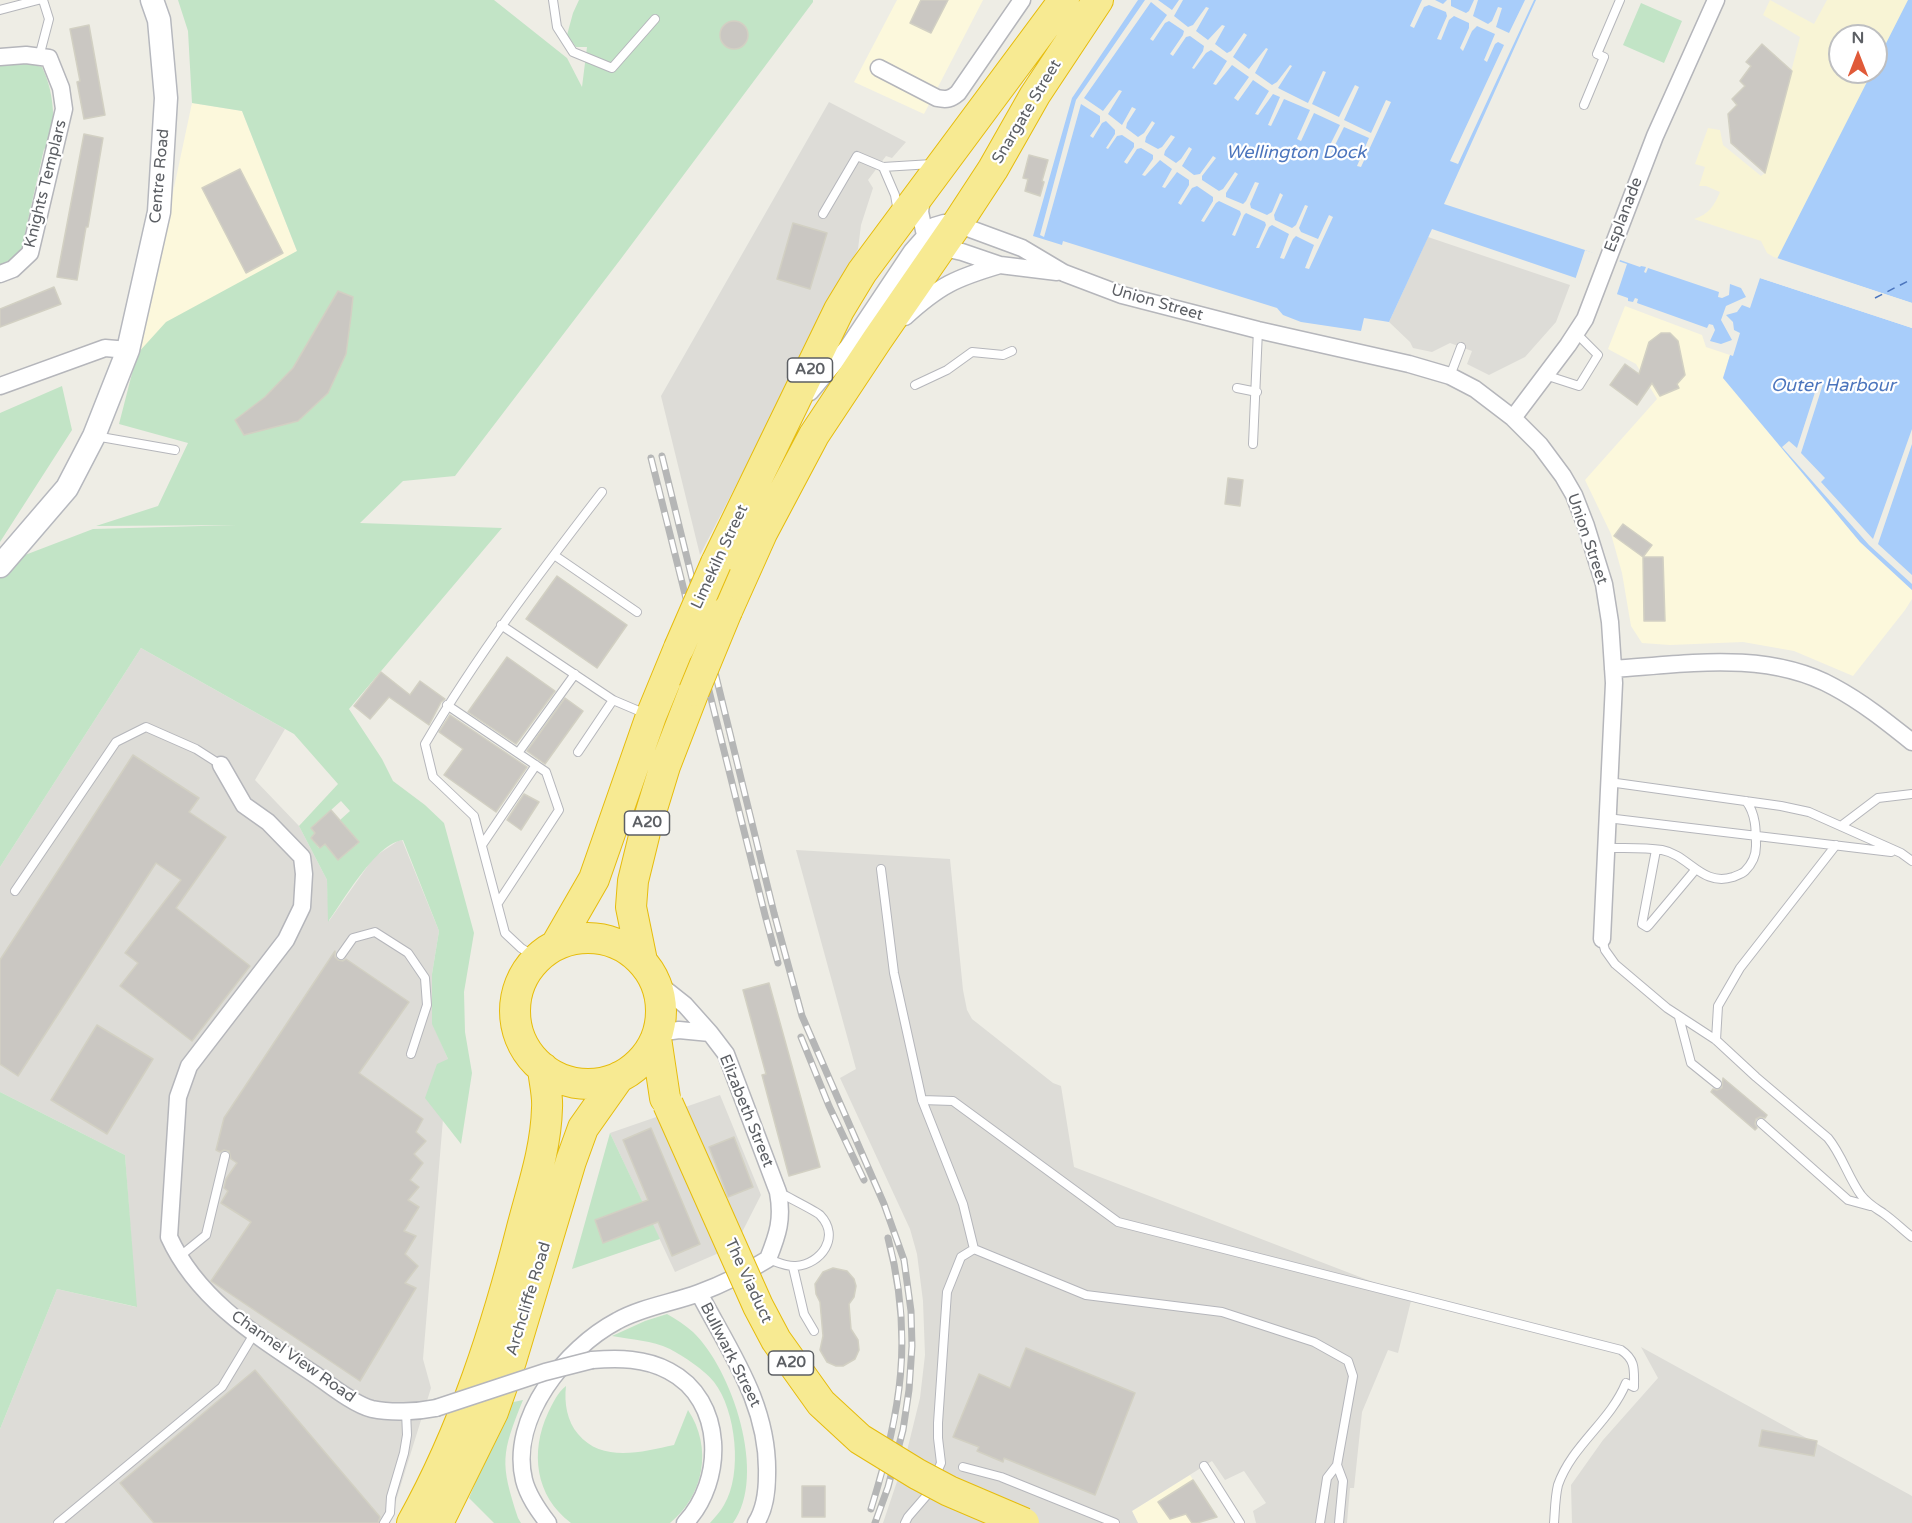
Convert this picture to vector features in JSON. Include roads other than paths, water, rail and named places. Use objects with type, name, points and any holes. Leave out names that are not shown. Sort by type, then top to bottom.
[{"type":"highway","name":"Snargate Street","points":[[924,189],[1064,0]]},
{"type":"highway","name":"Snargate Street","points":[[941,236],[993,169],[1035,95],[1098,0]]},
{"type":"highway","name":"Limekiln Street","points":[[547,952],[594,879],[651,716],[679,648],[716,563],[839,310],[862,272],[924,189]]},
{"type":"highway","name":"Limekiln Street","points":[[649,971],[631,907],[633,881],[665,766],[694,691],[762,533],[791,476],[820,426],[877,340],[941,236]]},
{"type":"highway","points":[[582,938],[602,939],[620,945],[649,971],[660,999],[661,1016],[657,1036],[651,1049],[640,1063],[625,1073],[604,1082],[588,1083],[572,1082],[556,1076],[532,1057],[523,1044],[518,1030],[515,1014],[516,999],[527,970],[547,952],[582,938]]},
{"type":"highway","name":"The Viaduct","points":[[657,1036],[667,1101],[776,1341],[821,1403],[860,1439],[917,1474],[949,1491],[1024,1523]]},
{"type":"highway","name":"Archcliffe Road","points":[[412,1523],[459,1424],[479,1372],[510,1275],[543,1150],[547,1107],[543,1068]]},
{"type":"highway","name":"Archcliffe Road","points":[[438,1523],[493,1412],[583,1128],[599,1102],[625,1073]]},
{"type":"highway","name":"The Viaduct","points":[[625,1073],[643,1076],[667,1101]]},
{"type":"street","name":"Centre Road","points":[[0,566],[67,488],[94,436],[128,350],[159,212],[166,98],[159,20],[152,0]]},
{"type":"street","points":[[879,68],[937,98],[945,100],[952,98],[958,93],[1022,0]]},
{"type":"street","name":"Esplanade","points":[[1513,418],[1585,319],[1655,136],[1716,0]]},
{"type":"street","points":[[990,46],[999,60],[1002,85]]},
{"type":"street","points":[[0,57],[26,55],[39,57]]},
{"type":"street","name":"Knights Templars","points":[[0,274],[13,269],[30,253],[64,109],[61,88],[49,58],[39,57]]},
{"type":"street","points":[[782,427],[848,347],[912,251],[941,236],[920,212],[924,189]]},
{"type":"street","name":"Union Street","points":[[941,236],[972,255],[1000,265],[1064,273]]},
{"type":"street","name":"Union Street","points":[[941,236],[1022,248],[1064,273],[1122,295],[1258,330],[1409,364],[1450,376],[1475,389],[1513,418],[1540,445],[1574,495],[1580,509],[1598,562],[1607,603],[1613,669],[1602,939]]},
{"type":"street","name":"Union Street","points":[[877,340],[940,287],[969,274],[1000,265]]},
{"type":"street","points":[[0,386],[105,348],[128,350]]},
{"type":"street","points":[[1613,669],[1722,662],[1759,663],[1797,672],[1832,686],[1874,712],[1912,742]]},
{"type":"street","name":"Channel View Road","points":[[221,765],[244,805],[268,822],[302,857],[304,874],[302,907],[286,940],[189,1066],[178,1097],[169,1237],[178,1257],[197,1283],[254,1334],[343,1394],[370,1409],[406,1411],[436,1408],[545,1372],[592,1360],[633,1359],[671,1371],[683,1380],[701,1402],[710,1423],[714,1446],[713,1467],[708,1485],[701,1501],[684,1523]]},
{"type":"street","name":"Elizabeth Street","points":[[649,971],[710,1033],[726,1054],[778,1192],[781,1210],[780,1223],[768,1259]]},
{"type":"street","points":[[657,1036],[679,1030],[710,1033]]},
{"type":"street","points":[[549,1523],[530,1496],[524,1479],[521,1459],[524,1438],[531,1417],[556,1373],[576,1350],[617,1321],[699,1293],[768,1259]]},
{"type":"street","name":"Bullwark Street","points":[[699,1293],[746,1379],[758,1407],[766,1439],[767,1483],[764,1504],[756,1523]]},
{"type":"lane","points":[[0,10],[38,0]]},
{"type":"lane","points":[[39,57],[49,19],[43,0]]},
{"type":"lane","points":[[553,0],[557,27],[573,52],[612,68],[655,19]]},
{"type":"lane","points":[[1584,105],[1604,57],[1597,54],[1620,0]]},
{"type":"lane","points":[[823,214],[857,156],[882,167],[945,163]]},
{"type":"lane","points":[[882,167],[896,195],[900,219]]},
{"type":"lane","points":[[1253,444],[1258,330]]},
{"type":"lane","points":[[1545,375],[1579,386],[1598,355],[1575,333]]},
{"type":"lane","points":[[1450,376],[1461,347]]},
{"type":"lane","points":[[915,385],[947,370],[972,352],[1003,355],[1012,351]]},
{"type":"lane","points":[[1237,388],[1257,392]]},
{"type":"lane","points":[[94,436],[175,450]]},
{"type":"lane","points":[[547,952],[521,948],[505,933],[474,816],[433,777],[425,744],[447,705],[501,625],[602,492]]},
{"type":"lane","points":[[554,555],[637,612]]},
{"type":"lane","points":[[501,625],[613,700],[651,716]]},
{"type":"lane","points":[[518,753],[575,674]]},
{"type":"lane","points":[[578,752],[613,700]]},
{"type":"lane","points":[[447,705],[546,772],[559,810],[498,903]]},
{"type":"lane","points":[[15,891],[116,742],[146,727],[196,749],[221,765]]},
{"type":"lane","points":[[482,845],[536,765]]},
{"type":"lane","points":[[1609,782],[1809,812],[1900,853],[1912,861]]},
{"type":"lane","points":[[1841,826],[1878,798],[1912,794]]},
{"type":"lane","points":[[1606,848],[1663,850],[1710,878],[1721,880],[1742,874],[1752,862],[1756,851],[1755,819],[1746,801]]},
{"type":"lane","points":[[1607,818],[1900,853]]},
{"type":"lane","points":[[1716,1040],[1718,1006],[1740,968],[1836,845]]},
{"type":"lane","points":[[1656,850],[1641,924],[1644,927],[1647,927],[1696,869]]},
{"type":"lane","points":[[881,869],[894,973],[922,1100],[963,1204],[974,1249]]},
{"type":"lane","points":[[341,955],[353,938],[375,932],[408,953],[425,978],[427,1005],[411,1054]]},
{"type":"lane","points":[[1602,939],[1605,950],[1615,964],[1679,1017],[1716,1040],[1828,1138],[1837,1150],[1852,1181],[1870,1206]]},
{"type":"lane","points":[[1679,1017],[1691,1063],[1717,1084]]},
{"type":"lane","points":[[922,1100],[953,1101],[1118,1222],[1621,1350],[1630,1357],[1634,1370],[1634,1387],[1626,1383],[1613,1408],[1583,1442],[1575,1455],[1558,1486],[1554,1523]]},
{"type":"lane","points":[[1761,1123],[1848,1200],[1881,1211],[1912,1237]]},
{"type":"lane","points":[[178,1257],[206,1235],[225,1156]]},
{"type":"lane","points":[[768,1259],[793,1267],[809,1263],[826,1250],[828,1238],[826,1225],[820,1214],[778,1192]]},
{"type":"lane","points":[[974,1249],[1086,1295],[1222,1312],[1314,1342],[1348,1361],[1353,1376],[1337,1465],[1327,1478],[1320,1523]]},
{"type":"lane","points":[[905,1523],[908,1516],[927,1495],[941,1463],[938,1423],[947,1292],[962,1257],[974,1249]]},
{"type":"lane","points":[[793,1267],[804,1314],[814,1331]]},
{"type":"lane","points":[[58,1523],[222,1387],[254,1334]]},
{"type":"lane","points":[[384,1523],[390,1513],[391,1497],[404,1453],[407,1435],[406,1411]]},
{"type":"lane","points":[[1337,1465],[1343,1481],[1340,1523]]},
{"type":"lane","points":[[1204,1466],[1239,1523]]},
{"type":"lane","points":[[963,1467],[1001,1477],[1115,1523]]},
{"type":"water","name":"Wellington Dock","points":[[1138,0],[1536,0],[1444,204],[1619,263],[1620,260],[1646,267],[1644,272],[1646,273],[1648,268],[1719,292],[1718,297],[1729,295],[1730,284],[1741,288],[1746,297],[1726,306],[1721,320],[1732,340],[1721,344],[1710,341],[1715,330],[1713,325],[1709,324],[1707,328],[1637,303],[1638,299],[1635,298],[1633,302],[1628,301],[1628,298],[1611,292],[1611,290],[1432,229],[1389,322],[1364,318],[1361,331],[1301,322],[1283,315],[1277,308],[1063,241],[1062,245],[1033,236],[1072,98]]},
{"type":"water","points":[[1908,0],[1912,0],[1912,303],[1777,259],[1866,84],[1888,84],[1888,39]]},
{"type":"water","name":"Outer Harbour","points":[[1760,278],[1912,328],[1912,590],[1860,542],[1723,378],[1740,333],[1734,330],[1733,322],[1726,315],[1737,312],[1742,305],[1750,308]]},
{"type":"railway","points":[[662,456],[774,913],[802,1016],[884,1204],[904,1260],[911,1311],[912,1346],[909,1390],[903,1430],[888,1487],[875,1523]]},
{"type":"railway","points":[[651,458],[778,963]]},
{"type":"railway","points":[[801,1037],[829,1106],[864,1180]]},
{"type":"railway","points":[[871,1509],[890,1440],[900,1374],[901,1308],[888,1238]]}]
